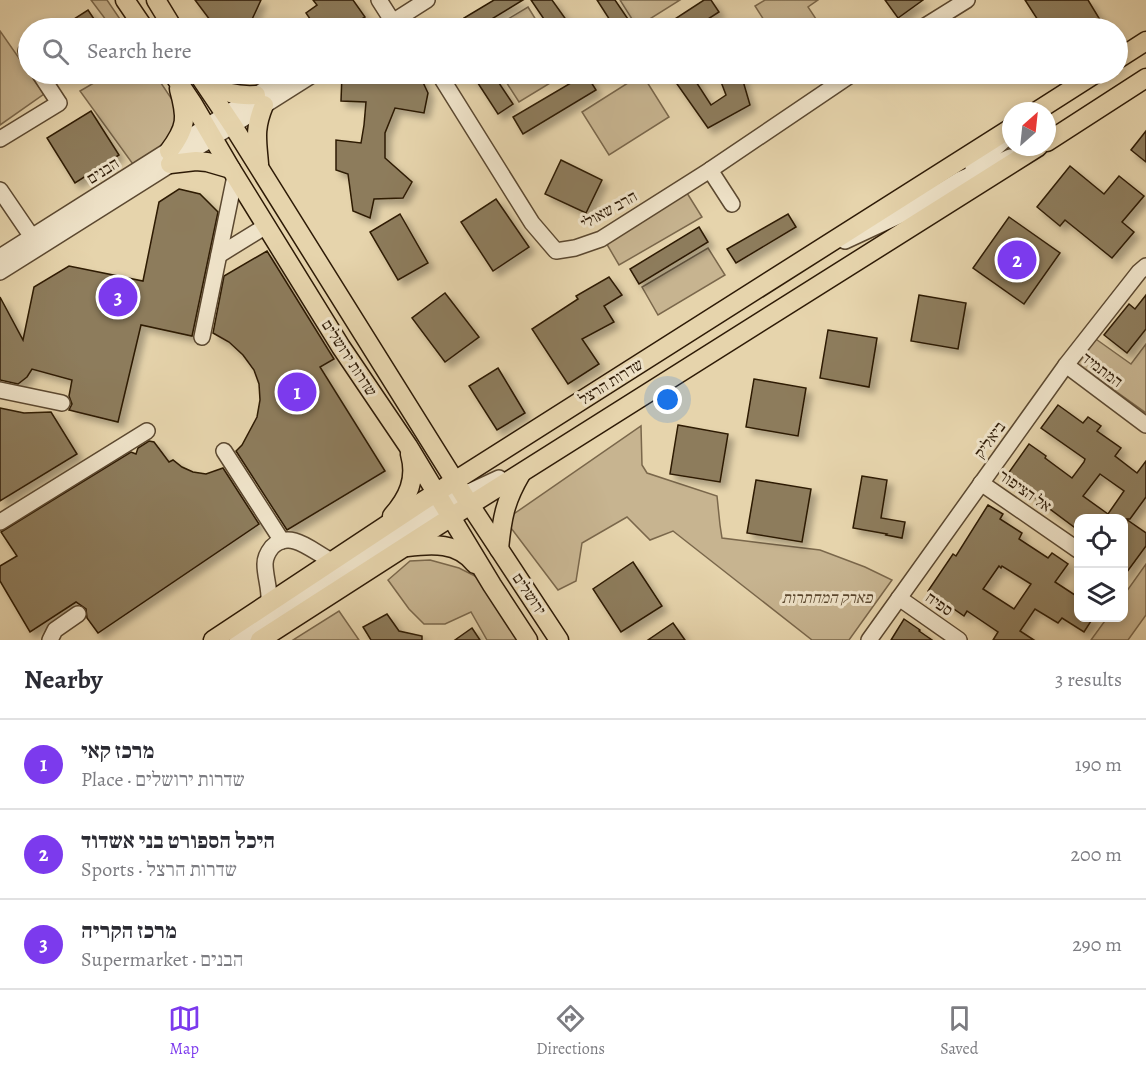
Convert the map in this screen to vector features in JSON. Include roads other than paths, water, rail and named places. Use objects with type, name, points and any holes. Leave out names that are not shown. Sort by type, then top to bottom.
[{"type":"main road","points":[[125,0],[137,18]]},
{"type":"main road","points":[[156,0],[167,18]]},
{"type":"main road","points":[[1128,53],[1146,41]]},
{"type":"main road","name":"שדרות הרצל","points":[[1056,136],[1146,78]]},
{"type":"main road","points":[[177,84],[185,119],[183,130],[169,158],[207,162],[233,173]]},
{"type":"main road","name":"שדרות ירושלים","points":[[180,84],[341,347],[408,446],[528,640]]},
{"type":"main road","name":"שדרות ירושלים","points":[[205,84],[499,549]]},
{"type":"main road","points":[[211,84],[231,94],[260,100],[256,133],[260,169]]},
{"type":"main road","points":[[1051,102],[1079,84]]},
{"type":"main road","name":"שדרות הרצל","points":[[260,640],[402,548],[444,505],[640,364],[1002,134]]},
{"type":"main road","name":"שדרות הרצל","points":[[213,640],[383,527],[444,505],[462,492],[523,471],[1025,156]]},
{"type":"main road","points":[[383,527],[401,506],[411,487],[412,468],[408,446]]},
{"type":"main road","points":[[499,549],[505,508],[523,471]]},
{"type":"main road","points":[[402,548],[430,544],[446,545],[471,559],[492,585]]},
{"type":"main road","name":"ירושלים","points":[[499,549],[559,640]]},
{"type":"street","points":[[380,0],[394,18]]},
{"type":"street","points":[[405,18],[427,0]]},
{"type":"street","points":[[938,18],[967,0]]},
{"type":"street","points":[[0,140],[59,103],[47,84]]},
{"type":"street","points":[[260,100],[274,84]]},
{"type":"street","points":[[260,100],[293,84]]},
{"type":"street","name":"הרב שאולי","points":[[445,84],[532,223],[556,251],[575,248],[601,239],[711,170],[837,84]]},
{"type":"street","name":"הבנים","points":[[0,272],[169,158],[260,100]]},
{"type":"street","points":[[961,179],[1002,142]]},
{"type":"street","points":[[803,260],[903,214],[961,179],[1012,156]]},
{"type":"street","name":"הבנים","points":[[0,257],[169,158]]},
{"type":"street","points":[[711,170],[732,204]]},
{"type":"street","points":[[202,337],[233,173]]},
{"type":"street","points":[[0,190],[32,237]]},
{"type":"street","points":[[820,284],[903,214]]},
{"type":"street","points":[[219,255],[266,226]]},
{"type":"street","name":"ביאליק","points":[[869,640],[1066,365],[1146,266]]},
{"type":"street","name":"המתמיד","points":[[1066,365],[1146,424]]},
{"type":"street","points":[[462,492],[503,476],[663,383]]},
{"type":"street","points":[[0,390],[62,403]]},
{"type":"street","points":[[0,522],[147,431]]},
{"type":"street","points":[[224,451],[282,541]]},
{"type":"street","name":"אל הציפור","points":[[981,483],[1074,547]]},
{"type":"street","points":[[237,640],[444,505]]},
{"type":"street","points":[[269,602],[270,590],[265,563],[271,548],[282,541],[293,540],[301,542],[332,561]]},
{"type":"street","points":[[246,617],[353,564]]},
{"type":"street","name":"ספיח","points":[[899,598],[959,640]]},
{"type":"street","points":[[50,640],[55,630],[78,614]]},
{"type":"place","name":"היכל הספורט בני אשדוד","points":[[1017,260]]},
{"type":"place","name":"מרכז הקריה","points":[[118,297]]},
{"type":"place","name":"מרכז קאי","points":[[297,392]]},
{"type":"park label","name":"פארק המחתרות","points":[[827,598]]}]
